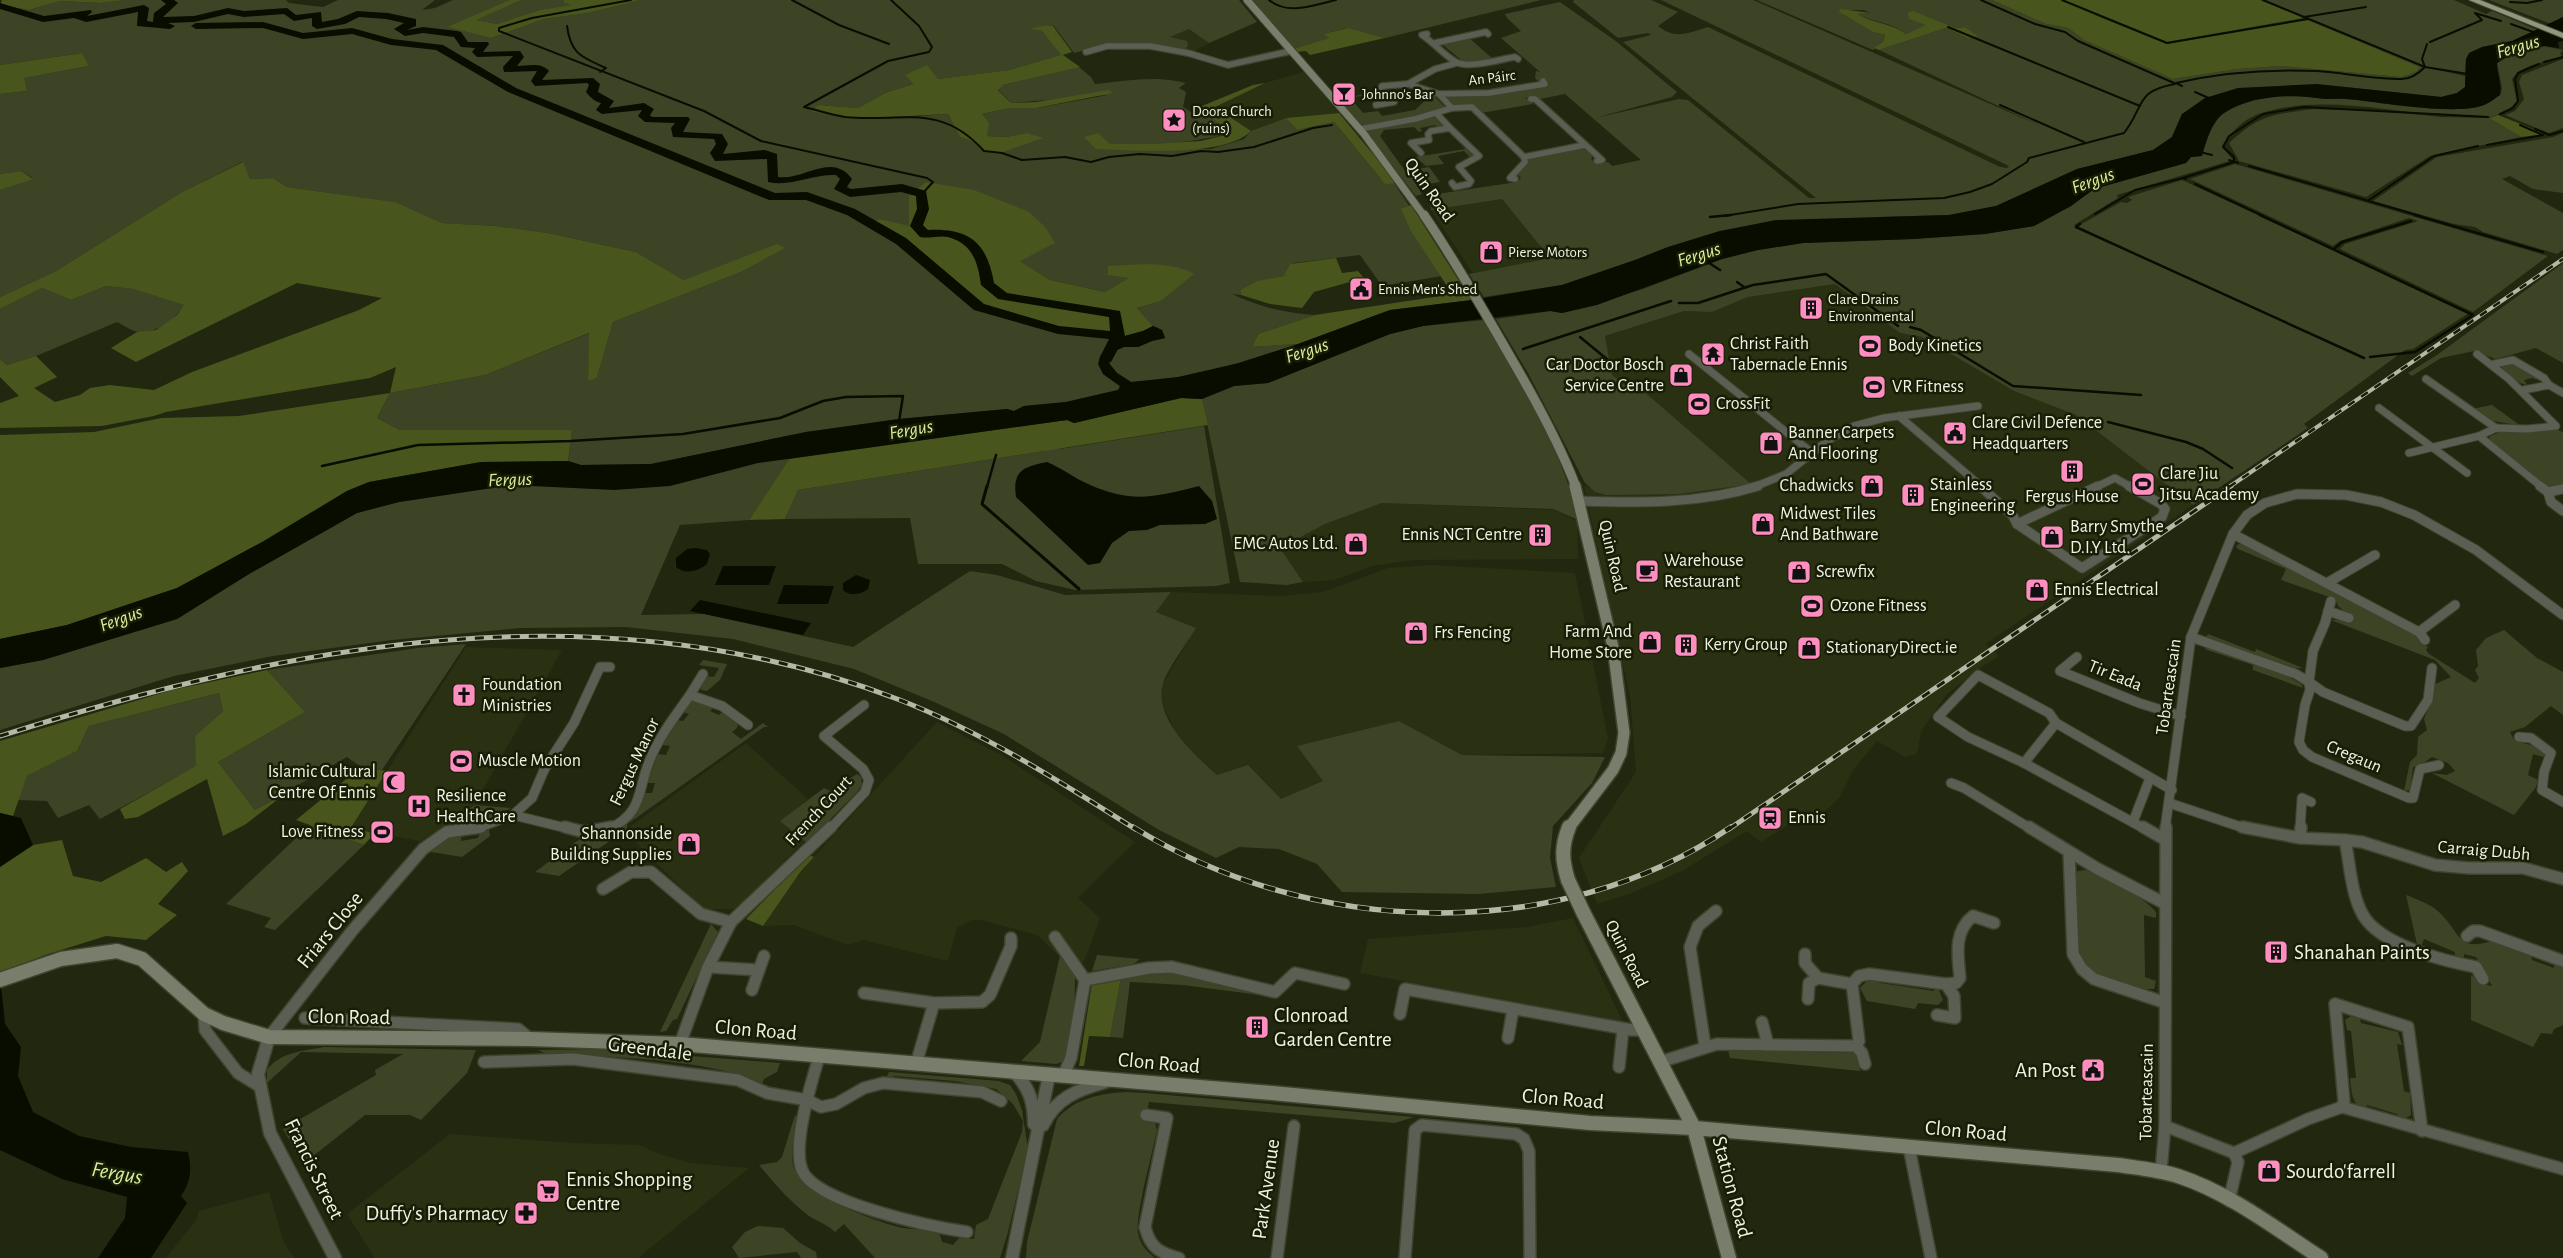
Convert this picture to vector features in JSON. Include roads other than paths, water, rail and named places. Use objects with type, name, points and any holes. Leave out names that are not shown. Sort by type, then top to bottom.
[{"type":"main road","name":"Quin Road","points":[[1247,0],[1360,129],[1410,194],[1474,293],[1536,402],[1572,476],[1580,501],[1594,567],[1606,610],[1619,681],[1624,730],[1622,753],[1612,771],[1564,834],[1560,851],[1562,867],[1583,912],[1694,1128]]},
{"type":"main road","points":[[2473,0],[2563,32]]},
{"type":"main road","points":[[2483,0],[2563,36]]},
{"type":"main road","name":"Clon Road","points":[[0,980],[76,955],[104,952],[131,954],[154,968],[204,1014],[223,1023],[269,1037],[530,1039],[680,1044],[1111,1080],[1590,1124],[1694,1128],[2161,1171],[2192,1182],[2230,1201],[2321,1258]]},
{"type":"main road","name":"Station Road","points":[[1694,1128],[1729,1258]]},
{"type":"street","points":[[1435,43],[1486,32],[1488,34]]},
{"type":"street","name":"An Páirc","points":[[1427,34],[1422,35],[1435,43],[1457,64]]},
{"type":"street","points":[[1086,52],[1107,46],[1150,46],[1188,53],[1228,64],[1291,51]]},
{"type":"street","name":"An Páirc","points":[[1408,84],[1435,69],[1457,64],[1468,65],[1515,57],[1518,59]]},
{"type":"street","name":"An Páirc","points":[[1376,105],[1394,102],[1381,88],[1382,86],[1408,84],[1439,94],[1489,94],[1545,84],[1543,82]]},
{"type":"street","name":"An Páirc","points":[[1439,94],[1452,108]]},
{"type":"street","points":[[1531,99],[1535,99],[1602,160],[1597,161]]},
{"type":"street","points":[[1360,129],[1452,108],[1472,107],[1524,157],[1525,162],[1510,178],[1515,179]]},
{"type":"street","points":[[1436,113],[1479,156],[1475,160],[1458,167],[1471,181],[1469,184],[1455,188],[1452,183]]},
{"type":"street","points":[[1420,153],[1411,143],[1429,140],[1428,134],[1431,131],[1450,128]]},
{"type":"street","points":[[1524,157],[1585,145]]},
{"type":"street","points":[[1689,354],[1811,452]]},
{"type":"street","points":[[2477,354],[2494,364],[2523,390],[2534,405],[2560,428]]},
{"type":"street","points":[[2494,364],[2513,360],[2544,378],[2549,386],[2563,394]]},
{"type":"street","points":[[2426,379],[2496,428]]},
{"type":"street","points":[[2523,390],[2549,386]]},
{"type":"street","points":[[1580,501],[1712,498],[1741,492],[1785,474],[1834,435],[1854,426],[1900,416],[1978,406]]},
{"type":"street","points":[[2379,408],[2433,446],[2467,473]]},
{"type":"street","points":[[1900,416],[1984,489],[2013,516],[2017,524],[2082,568],[2162,517],[2165,509],[2161,504],[2115,478],[2017,524]]},
{"type":"street","points":[[2409,453],[2479,436],[2496,428],[2560,428]]},
{"type":"street","points":[[2479,436],[2548,492],[2551,502],[2563,511]]},
{"type":"street","points":[[2548,492],[2563,488]]},
{"type":"street","name":"Tobarteascain","points":[[2161,1171],[2165,1126],[2162,902],[2164,839],[2191,637],[2233,534],[2241,521],[2257,506],[2280,496],[2322,493],[2366,498],[2401,508],[2442,527],[2492,561],[2563,615]]},
{"type":"street","points":[[2233,534],[2419,632],[2426,640]]},
{"type":"street","points":[[2327,583],[2375,555]]},
{"type":"street","name":"Cregaun","points":[[2331,601],[2313,650],[2309,682],[2312,691],[2304,709],[2304,727],[2299,742],[2303,750],[2312,757],[2409,798],[2413,798],[2420,769],[2439,765]]},
{"type":"street","points":[[2419,632],[2455,605]]},
{"type":"street","points":[[2328,611],[2349,618]]},
{"type":"street","points":[[2191,637],[2296,674],[2324,692],[2405,726],[2410,726],[2428,700],[2432,668]]},
{"type":"street","name":"Tir Eada","points":[[2077,657],[2060,670],[2130,700],[2181,716]]},
{"type":"street","points":[[513,815],[532,798],[545,768],[574,723],[600,667],[610,667]]},
{"type":"street","name":"Fergus Manor","points":[[513,815],[584,832],[606,830],[620,824],[630,816],[636,806],[650,761],[673,719],[702,674]]},
{"type":"street","points":[[2164,839],[2024,763],[1968,737],[1938,717],[1978,675],[2049,713],[2056,723],[2172,790]]},
{"type":"street","points":[[690,695],[730,708],[748,725]]},
{"type":"street","name":"French Court","points":[[680,1044],[708,967],[731,922],[837,822],[865,792],[869,780],[863,769],[824,736],[864,704]]},
{"type":"street","points":[[2024,763],[2056,723]]},
{"type":"street","points":[[2519,737],[2531,738],[2551,753],[2544,772],[2542,790],[2563,802]]},
{"type":"street","points":[[2133,822],[2150,778]]},
{"type":"street","points":[[1951,783],[1964,788],[2069,852],[2147,896],[2162,902]]},
{"type":"street","points":[[2300,838],[2302,798],[2311,802]]},
{"type":"street","name":"Carraig Dubh","points":[[2169,803],[2211,819],[2270,835],[2362,842],[2435,865],[2469,868],[2523,868],[2563,879]]},
{"type":"street","name":"Friars Close","points":[[269,1037],[352,931],[423,849],[447,832],[479,828],[513,815]]},
{"type":"street","points":[[2344,840],[2362,914],[2369,925],[2381,935],[2452,964],[2476,967],[2483,979]]},
{"type":"street","points":[[2069,852],[2073,954],[2082,969],[2094,979],[2163,1002]]},
{"type":"street","points":[[603,889],[631,872],[651,872],[701,914],[731,922]]},
{"type":"street","points":[[1705,1046],[1690,947],[1697,925],[1703,918],[1716,911]]},
{"type":"street","points":[[1856,1046],[1859,1041],[1852,984],[1859,976],[1869,974],[1946,984],[1956,983],[1960,978],[1959,931],[1965,920],[1973,916],[1994,923]]},
{"type":"street","points":[[2467,936],[2473,931],[2480,931],[2563,961]]},
{"type":"street","points":[[1012,1258],[1035,1145],[1056,1076],[1071,1058],[1085,980],[1055,937]]},
{"type":"street","points":[[864,993],[934,1003],[982,1002],[990,995],[1011,946],[1011,938]]},
{"type":"street","points":[[1805,954],[1805,963],[1818,978]]},
{"type":"street","points":[[752,990],[764,956]]},
{"type":"street","points":[[708,967],[759,970]]},
{"type":"street","points":[[1085,980],[1149,968],[1172,967],[1275,992],[1295,974],[1344,984]]},
{"type":"street","points":[[1808,999],[1808,983],[1818,978],[1852,984]]},
{"type":"street","points":[[1937,1015],[1955,1018],[1954,996],[1946,984]]},
{"type":"street","points":[[1400,1014],[1405,989],[1623,1029],[1644,1030]]},
{"type":"street","points":[[916,1064],[934,1003]]},
{"type":"street","points":[[2342,1108],[2344,1101],[2336,1004],[2408,1027],[2422,1131]]},
{"type":"street","points":[[1508,1038],[1513,1009]]},
{"type":"street","points":[[204,1014],[205,1030],[238,1073],[259,1086]]},
{"type":"street","points":[[305,1018],[353,1022],[518,1029],[530,1039]]},
{"type":"street","points":[[343,1038],[353,1022]]},
{"type":"street","points":[[1762,1022],[1768,1045]]},
{"type":"street","points":[[1619,1067],[1623,1029]]},
{"type":"street","name":"Francis Street","points":[[269,1037],[259,1066],[259,1086],[270,1133],[335,1258]]},
{"type":"street","points":[[1660,1062],[1705,1046],[1717,1044],[1856,1046],[1862,1053],[1865,1064]]},
{"type":"street","points":[[820,1057],[807,1100],[799,1158],[801,1170],[809,1181],[858,1206],[884,1216],[913,1224],[967,1232]]},
{"type":"street","name":"Greendale","points":[[484,1062],[573,1059],[738,1080],[767,1093],[807,1100],[813,1105],[820,1107],[836,1104],[864,1088],[883,1083],[982,1092],[1001,1101]]},
{"type":"street","points":[[1016,1073],[1026,1083],[1032,1098],[1035,1145]]},
{"type":"street","points":[[1035,1145],[1047,1115],[1060,1098],[1086,1087],[1111,1080]]},
{"type":"street","points":[[2165,1126],[2234,1152],[2308,1118],[2342,1108],[2563,1169]]},
{"type":"street","points":[[1146,1115],[1167,1118],[1145,1227],[1148,1242],[1158,1252],[1179,1258]]},
{"type":"street","points":[[1405,1258],[1415,1130],[1422,1125],[1516,1134],[1524,1140],[1529,1152],[1530,1258]]},
{"type":"street","name":"Park Avenue","points":[[1277,1258],[1294,1126]]},
{"type":"street","points":[[1909,1147],[1931,1258]]},
{"type":"street","points":[[2230,1201],[2238,1162],[2234,1152]]},
{"type":"water","name":"Fergus","points":[[2563,17],[2563,41],[2558,42],[2559,48],[2544,46],[2507,57],[2497,63],[2500,95],[2484,105],[2471,108],[2437,109],[2347,99],[2294,96],[2269,98],[2245,103],[2234,107],[2219,117],[2210,133],[2202,156],[2191,157],[2186,163],[2094,189],[2071,206],[2034,226],[1985,234],[1803,243],[1758,250],[1722,259],[1597,305],[1562,313],[1550,311],[1423,326],[1390,334],[1268,383],[1234,386],[1202,399],[1181,398],[1074,423],[1067,420],[758,463],[670,486],[614,490],[511,485],[399,502],[357,513],[249,574],[177,619],[43,660],[0,668],[0,639],[67,625],[177,588],[264,541],[347,491],[369,482],[481,462],[568,461],[581,465],[651,464],[806,432],[899,419],[1007,409],[1014,411],[1024,406],[1066,402],[1118,390],[1120,386],[1103,374],[1098,364],[1100,357],[1114,339],[1143,331],[1153,326],[1162,330],[1165,338],[1138,347],[1124,347],[1117,350],[1109,363],[1117,373],[1131,382],[1178,377],[1239,363],[1298,344],[1390,310],[1472,300],[1562,285],[1668,247],[1720,231],[1776,220],[1949,215],[1996,206],[2077,169],[2153,150],[2172,137],[2182,114],[2205,98],[2238,88],[2316,84],[2441,97],[2457,93],[2465,87],[2466,59],[2469,53],[2482,47],[2512,41]]},
{"type":"water","points":[[1047,462],[1088,484],[1118,494],[1144,497],[1199,486],[1212,501],[1217,519],[1205,524],[1160,525],[1147,530],[1129,531],[1112,543],[1100,563],[1088,565],[1016,497],[1016,481],[1021,471]]},
{"type":"water","points":[[687,549],[707,550],[710,554],[707,564],[700,569],[692,571],[684,571],[676,567],[676,558]]},
{"type":"water","points":[[723,566],[776,566],[769,585],[715,585]]},
{"type":"water","points":[[856,575],[870,580],[868,589],[856,594],[849,594],[843,590],[843,583]]},
{"type":"water","points":[[784,585],[834,586],[828,604],[777,604]]},
{"type":"water","points":[[700,600],[811,623],[803,635],[690,611]]},
{"type":"water","points":[[0,813],[21,818],[33,845],[0,867]]},
{"type":"water","name":"Fergus","points":[[0,976],[5,1024],[21,1047],[18,1076],[33,1112],[79,1136],[131,1147],[188,1152],[190,1175],[181,1196],[187,1203],[151,1258],[98,1258],[125,1218],[127,1197],[62,1179],[0,1150]]},
{"type":"waterway","points":[[166,0],[173,3],[158,15],[157,20],[194,19],[228,11],[244,14],[287,11],[294,18],[317,14],[317,26],[341,22],[357,14],[388,16],[398,20],[412,21],[412,24],[399,29],[405,33],[423,30],[457,34],[465,45],[484,44],[477,52],[481,55],[516,53],[519,57],[516,62],[508,67],[508,70],[540,68],[544,71],[538,76],[536,81],[539,84],[589,80],[595,84],[592,92],[597,98],[608,101],[602,110],[606,112],[644,106],[648,109],[644,116],[649,120],[684,119],[677,128],[677,135],[718,136],[722,144],[716,153],[719,158],[765,154],[773,157],[772,179],[782,181],[821,171],[840,172],[846,179],[840,189],[850,193],[902,188],[922,194],[923,209],[916,226],[925,234],[950,233],[976,247],[984,262],[988,285],[1003,296],[1049,305],[1115,314],[1118,336]]},
{"type":"waterway","points":[[602,71],[499,31],[499,28],[532,18],[631,0]]},
{"type":"waterway","points":[[792,0],[839,25],[889,44]]},
{"type":"waterway","points":[[891,0],[919,26],[932,47],[929,52],[888,61],[804,107],[845,117],[901,117],[935,120],[951,125],[967,135],[984,151],[1002,153],[1022,160],[1065,157],[1091,162],[1109,157],[1140,154],[1172,156],[1201,151],[1218,152],[1254,147],[1313,128],[1332,125]]},
{"type":"waterway","points":[[1269,0],[1276,5],[1293,8],[1336,0]]},
{"type":"waterway","points":[[1981,0],[2035,24],[2065,32],[2078,41],[2174,83]]},
{"type":"waterway","points":[[2062,0],[2167,43],[2308,19]]},
{"type":"waterway","points":[[2263,0],[2304,17]]},
{"type":"waterway","points":[[2510,2],[2527,3],[2542,0]]},
{"type":"waterway","points":[[0,6],[30,13],[43,19],[64,18],[87,12]]},
{"type":"waterway","points":[[2304,17],[2366,7]]},
{"type":"waterway","points":[[77,16],[86,19],[144,8],[141,24],[170,26]]},
{"type":"waterway","points":[[2430,42],[2482,20],[2475,13],[2501,21]]},
{"type":"waterway","points":[[2304,17],[2425,67]]},
{"type":"waterway","name":"Fergus","points":[[2511,24],[2536,33]]},
{"type":"waterway","points":[[196,26],[263,25],[303,36],[352,31],[391,42],[439,47],[512,90],[773,197],[807,196],[851,212],[901,241],[979,307],[1058,330],[1118,336]]},
{"type":"waterway","points":[[567,26],[571,43],[575,49],[584,58],[606,68],[602,71]]},
{"type":"waterway","points":[[1948,27],[2140,106]]},
{"type":"waterway","points":[[2425,67],[2422,59],[2427,44]]},
{"type":"waterway","points":[[2544,62],[2563,57]]},
{"type":"waterway","points":[[2500,114],[2513,108],[2518,101],[2515,79],[2518,73],[2539,64]]},
{"type":"waterway","points":[[2182,86],[2176,83],[2211,76],[2281,70],[2317,71],[2402,79],[2414,75],[2425,67]]},
{"type":"waterway","points":[[2425,67],[2468,74]]},
{"type":"waterway","points":[[602,71],[704,111],[761,141],[927,178],[933,182],[922,194]]},
{"type":"waterway","points":[[2140,106],[2147,95],[2153,91],[2175,84]]},
{"type":"waterway","points":[[2195,92],[2211,99]]},
{"type":"waterway","points":[[2000,105],[2084,142]]},
{"type":"waterway","points":[[1729,215],[1798,204],[1944,198],[1970,192],[1992,184],[2027,162],[2029,158],[2124,133],[2140,106]]},
{"type":"waterway","points":[[2234,162],[2234,157],[2223,147],[2229,136],[2263,114],[2304,107],[2488,117]]},
{"type":"waterway","points":[[2487,145],[2543,135],[2520,125]]},
{"type":"waterway","points":[[2535,129],[2549,135],[2563,131]]},
{"type":"waterway","points":[[2369,200],[2434,156],[2478,146]]},
{"type":"waterway","points":[[2200,152],[2212,155]]},
{"type":"waterway","points":[[2229,160],[2234,162]]},
{"type":"waterway","points":[[2183,178],[2234,162]]},
{"type":"waterway","points":[[2234,162],[2238,163]]},
{"type":"waterway","points":[[2249,166],[2420,216]]},
{"type":"waterway","points":[[2095,214],[2135,190],[2183,178]]},
{"type":"waterway","points":[[2195,184],[2263,216]]},
{"type":"waterway","points":[[1710,217],[1729,215]]},
{"type":"waterway","points":[[1724,216],[1729,215]]},
{"type":"waterway","points":[[2260,215],[2473,315],[2415,352],[2370,357]]},
{"type":"waterway","points":[[2415,215],[2543,252]]},
{"type":"waterway","points":[[2335,248],[2342,242],[2411,221]]},
{"type":"waterway","points":[[2080,224],[2076,227],[2364,358]]},
{"type":"waterway","name":"Fergus","points":[[1706,261],[1720,270]]},
{"type":"waterway","points":[[1679,303],[1698,303],[1753,285],[1826,274],[1898,326]]},
{"type":"waterway","points":[[1737,282],[1744,287]]},
{"type":"waterway","points":[[1523,349],[1671,301]]},
{"type":"waterway","points":[[1910,327],[1921,330],[2013,386],[2141,395]]},
{"type":"waterway","points":[[1106,359],[1118,336]]},
{"type":"waterway","points":[[1580,337],[1614,365]]},
{"type":"waterway","name":"Fergus","points":[[322,466],[418,445],[571,441],[683,434],[780,418],[823,401],[846,397],[903,396],[899,421]]},
{"type":"waterway","points":[[2108,422],[2186,442],[2203,449],[2232,468]]},
{"type":"waterway","points":[[987,487],[996,455]]},
{"type":"waterway","points":[[987,486],[982,504],[1079,589]]},
{"type":"railway","points":[[2229,487],[2563,259]]},
{"type":"railway","points":[[1729,829],[2231,486]]},
{"type":"railway","points":[[0,736],[111,703],[223,675],[336,653],[449,640],[562,636],[675,644],[788,665],[900,700],[961,727],[1021,759],[1135,829]]},
{"type":"railway","points":[[1133,827],[1202,863],[1277,890],[1354,907],[1433,913],[1512,908],[1589,893],[1663,866],[1731,827]]},
{"type":"place","name":"Johnno's Bar","points":[[1344,94]]},
{"type":"place","name":"Doora Church (ruins)","points":[[1174,120]]},
{"type":"place","name":"Pierse Motors","points":[[1491,252]]},
{"type":"place","name":"Ennis Men's Shed","points":[[1361,289]]},
{"type":"place","name":"Clare Drains Environmental","points":[[1811,308]]},
{"type":"place","name":"Body Kinetics","points":[[1870,346]]},
{"type":"place","name":"Christ Faith Tabernacle Ennis","points":[[1713,354]]},
{"type":"place","name":"Car Doctor Bosch Service Centre","points":[[1681,375]]},
{"type":"place","name":"VR Fitness","points":[[1874,387]]},
{"type":"place","name":"CrossFit","points":[[1699,404]]},
{"type":"place","name":"Clare Civil Defence Headquarters","points":[[1955,433]]},
{"type":"place","name":"Banner Carpets And Flooring","points":[[1771,443]]},
{"type":"place","name":"Fergus House","points":[[2072,471]]},
{"type":"place","name":"Clare Jiu Jitsu Academy","points":[[2143,484]]},
{"type":"place","name":"Chadwicks","points":[[1872,486]]},
{"type":"place","name":"Stainless Engineering","points":[[1913,495]]},
{"type":"place","name":"Midwest Tiles And Bathware","points":[[1763,524]]},
{"type":"place","name":"Ennis NCT Centre","points":[[1540,535]]},
{"type":"place","name":"Barry Smythe D.I.Y Ltd.","points":[[2052,537]]},
{"type":"place","name":"EMC Autos Ltd.","points":[[1356,544]]},
{"type":"place","name":"Warehouse Restaurant","points":[[1647,571]]},
{"type":"place","name":"Screwfix","points":[[1799,572]]},
{"type":"place","name":"Ennis Electrical","points":[[2037,590]]},
{"type":"place","name":"Ozone Fitness","points":[[1812,606]]},
{"type":"place","name":"Frs Fencing","points":[[1416,633]]},
{"type":"place","name":"Farm And Home Store","points":[[1650,642]]},
{"type":"place","name":"Kerry Group","points":[[1686,645]]},
{"type":"place","name":"StationaryDirect.ie","points":[[1809,648]]},
{"type":"place","name":"Foundation Ministries","points":[[464,695]]},
{"type":"place","name":"Muscle Motion","points":[[461,761]]},
{"type":"place","name":"Islamic Cultural Centre Of Ennis","points":[[394,782]]},
{"type":"place","name":"Resilience HealthCare","points":[[419,806]]},
{"type":"place","name":"Ennis","points":[[1770,818]]},
{"type":"place","name":"Love Fitness","points":[[382,832]]},
{"type":"place","name":"Shannonside Building Supplies","points":[[689,844]]},
{"type":"place","name":"Shanahan Paints","points":[[2276,952]]},
{"type":"place","name":"Clonroad Garden Centre","points":[[1257,1027]]},
{"type":"place","name":"An Post","points":[[2093,1070]]},
{"type":"place","name":"Sourdo'farrell","points":[[2269,1171]]},
{"type":"place","name":"Ennis Shopping Centre","points":[[548,1191]]},
{"type":"place","name":"Duffy's Pharmacy","points":[[526,1213]]}]
